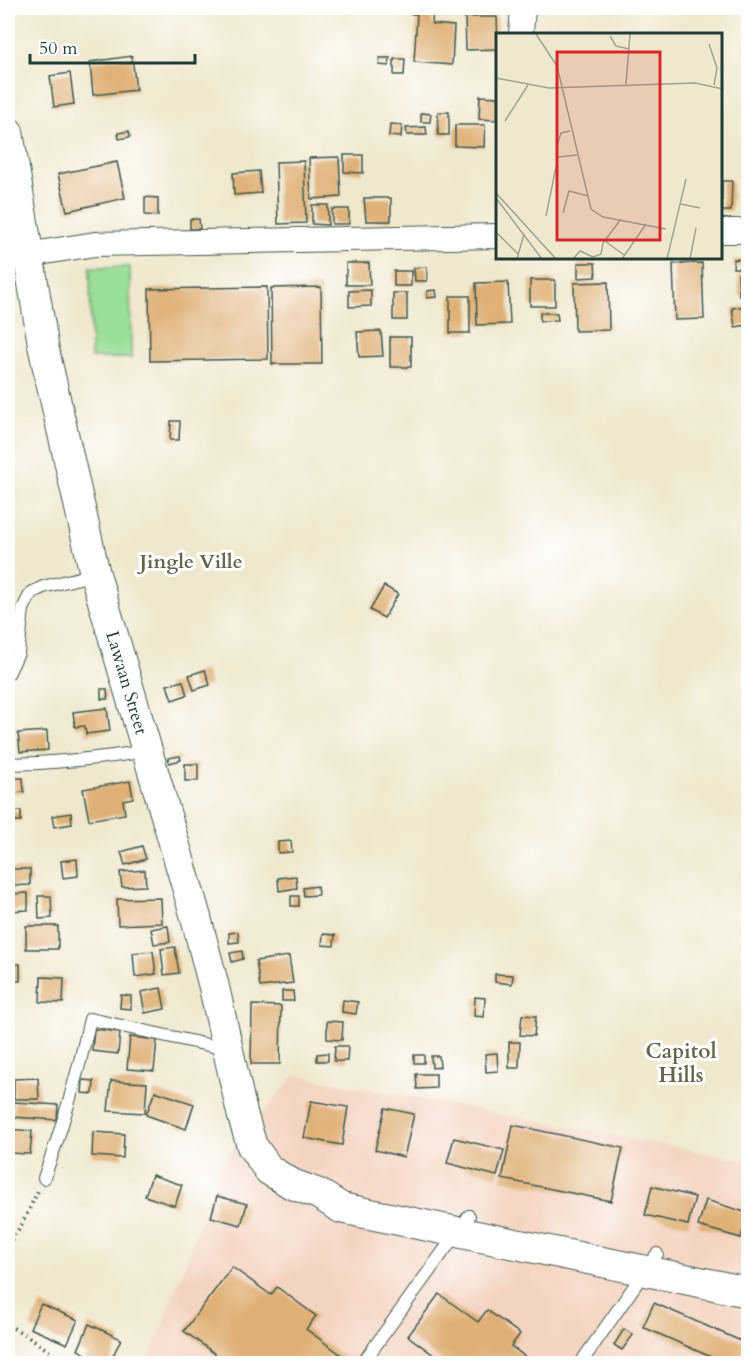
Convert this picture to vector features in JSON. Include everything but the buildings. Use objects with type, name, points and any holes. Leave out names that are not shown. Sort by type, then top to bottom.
[{"type":"street","points":[[521,33],[523,8]]},
{"type":"street","name":"Lawaan Street","points":[[8,132],[18,256],[44,350],[95,574],[195,914],[242,1113],[252,1146],[269,1170],[292,1184],[319,1194],[345,1190],[464,1224]]},
{"type":"street","points":[[723,231],[748,231]]},
{"type":"street","points":[[18,256],[95,244],[496,236]]},
{"type":"street","points":[[464,1224],[651,1263],[748,1292]]},
{"type":"street","points":[[651,1263],[748,1274]]},
{"type":"lane","points":[[8,674],[18,654],[23,609],[31,593],[43,587],[95,574]]},
{"type":"lane","points":[[8,764],[101,759],[147,751]]},
{"type":"lane","points":[[44,1178],[66,1115],[90,1019],[227,1049]]},
{"type":"lane","points":[[363,1364],[464,1224]]},
{"type":"lane","points":[[580,1364],[651,1263]]},
{"type":"path","points":[[8,1245],[22,1224],[44,1178]]},
{"type":"path","points":[[8,1325],[34,1340],[66,1364]]},
{"type":"shaded area","points":[[295,1075],[748,1161],[748,1363],[148,1364],[223,1161]]},
{"type":"green space","points":[[90,267],[130,267],[131,358],[91,358]]},
{"type":"district","name":"Jingle Ville","points":[[191,561]]},
{"type":"district","name":"Capitol Hills","points":[[681,1063]]}]
